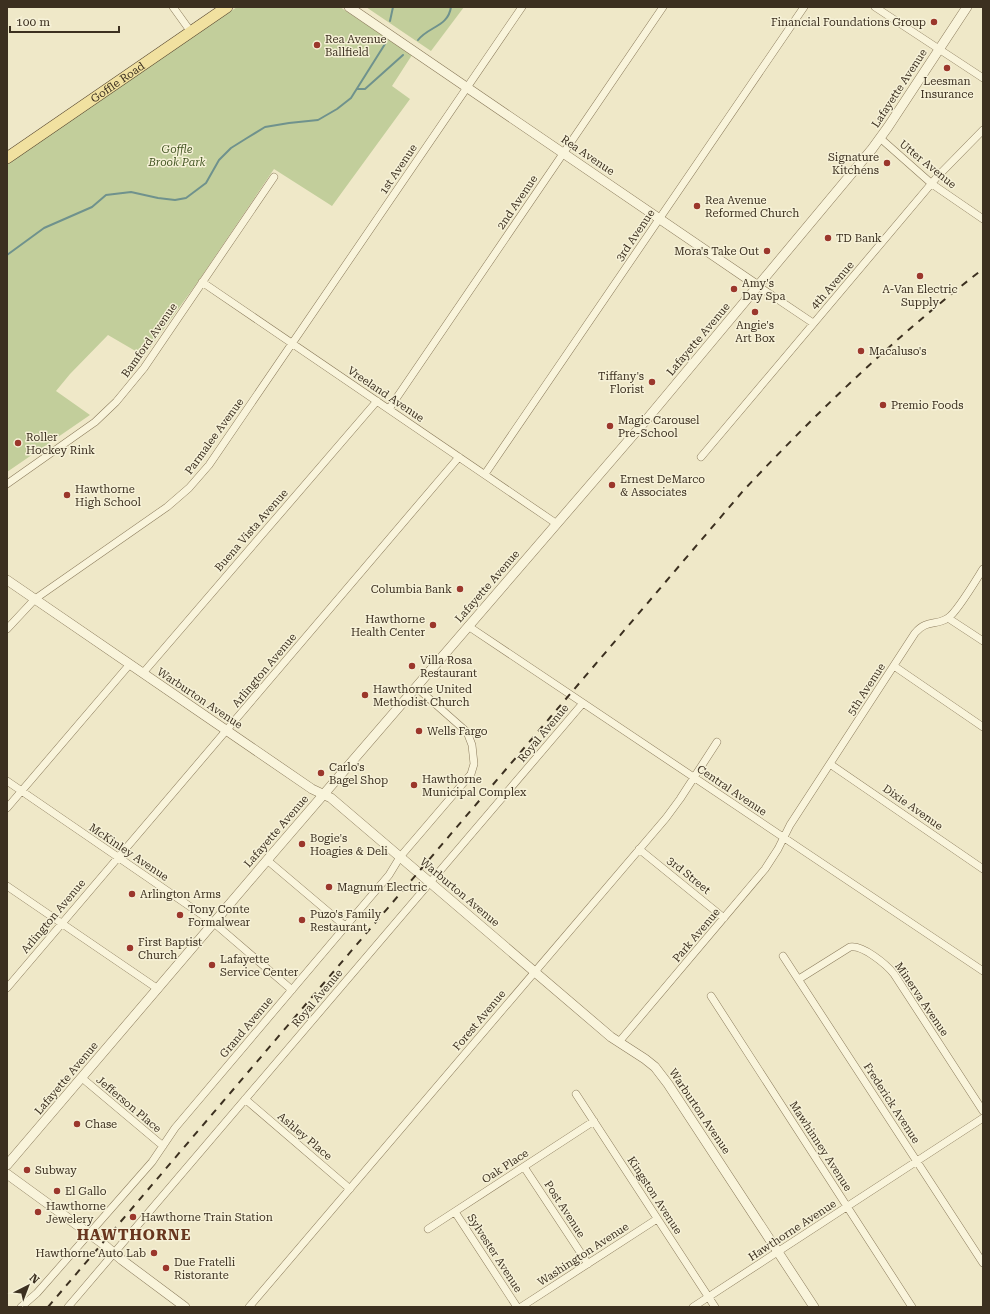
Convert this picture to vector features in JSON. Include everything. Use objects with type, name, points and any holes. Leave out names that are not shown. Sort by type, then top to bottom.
[{"type":"main road","name":"Goffle Road","points":[[7,158],[227,7]]},
{"type":"street","points":[[174,7],[191,32]]},
{"type":"street","name":"Rea Avenue","points":[[349,7],[813,323]]},
{"type":"street","name":"1st Avenue","points":[[293,344],[522,7]]},
{"type":"street","name":"2nd Avenue","points":[[389,409],[663,7]]},
{"type":"street","name":"3rd Avenue","points":[[485,474],[804,7]]},
{"type":"street","points":[[875,7],[983,78]]},
{"type":"street","name":"Lafayette Avenue","points":[[7,1165],[267,860],[647,419],[758,286],[880,138],[967,7]]},
{"type":"street","name":"4th Avenue","points":[[701,457],[932,184],[983,130]]},
{"type":"street","name":"Utter Avenue","points":[[880,138],[932,184],[983,219]]},
{"type":"street","name":"Bamford Avenue","points":[[7,484],[87,429],[116,402],[140,374],[274,177]]},
{"type":"street","name":"Vreeland Avenue","points":[[202,282],[557,524]]},
{"type":"street","name":"Parmalee Avenue","points":[[7,629],[35,598],[156,514],[189,488],[220,451],[293,344]]},
{"type":"street","name":"Buena Vista Avenue","points":[[143,673],[377,401]]},
{"type":"street","name":"Arlington Avenue","points":[[7,988],[459,457]]},
{"type":"street","points":[[983,569],[953,614],[948,618],[983,641]]},
{"type":"street","name":"Warburton Avenue","points":[[7,580],[312,789],[332,798],[619,1042],[645,1059],[661,1075],[814,1307]]},
{"type":"street","name":"5th Avenue","points":[[784,838],[790,825],[880,690],[912,637],[926,624],[948,618]]},
{"type":"street","name":"Central Avenue","points":[[468,626],[983,972]]},
{"type":"street","points":[[7,808],[130,664]]},
{"type":"street","points":[[894,666],[983,727]]},
{"type":"street","name":"Grand Avenue","points":[[21,1307],[37,1293],[152,1162],[175,1128],[389,875],[400,857],[468,777],[473,769],[471,738],[467,732],[416,687]]},
{"type":"street","name":"Royal Avenue","points":[[68,1307],[583,703]]},
{"type":"street","name":"Forest Avenue","points":[[249,1307],[640,849],[673,809],[717,742]]},
{"type":"street","name":"Dixie Avenue","points":[[830,764],[983,869]]},
{"type":"street","name":"McKinley Avenue","points":[[7,781],[214,923],[292,990]]},
{"type":"street","name":"Park Avenue","points":[[619,1042],[765,869],[784,838]]},
{"type":"street","name":"3rd Street","points":[[640,849],[724,918]]},
{"type":"street","points":[[267,860],[346,926]]},
{"type":"street","points":[[7,886],[158,989]]},
{"type":"street","name":"Minerva Avenue","points":[[799,980],[850,947],[858,947],[886,965],[894,974],[983,1111]]},
{"type":"street","name":"Frederick Avenue","points":[[783,956],[983,1263]]},
{"type":"street","name":"Mawhinney Avenue","points":[[711,996],[912,1307]]},
{"type":"street","name":"Jefferson Place","points":[[82,1078],[163,1146]]},
{"type":"street","name":"Kingston Avenue","points":[[576,1094],[715,1307]]},
{"type":"street","name":"Ashley Place","points":[[245,1099],[350,1188]]},
{"type":"street","name":"Hawthorne Avenue","points":[[693,1307],[983,1118]]},
{"type":"street","name":"Oak Place","points":[[428,1229],[594,1121]]},
{"type":"street","name":"Post Avenue","points":[[524,1166],[588,1264]]},
{"type":"street","points":[[7,1174],[90,1233],[185,1307]]},
{"type":"street","name":"Sylvester Avenue","points":[[455,1212],[517,1307]]},
{"type":"street","name":"Washington Avenue","points":[[522,1307],[657,1219]]},
{"type":"green space","name":"Goffle Brook Park","points":[[237,7],[340,7],[412,55],[392,86],[410,99],[332,206],[274,169],[197,283],[144,356],[108,335],[70,374],[56,391],[90,415],[7,472],[7,164]]},
{"type":"green space","points":[[366,7],[464,7],[431,51]]},
{"type":"waterway","points":[[390,21],[393,7]]},
{"type":"waterway","points":[[418,40],[422,35],[442,23],[449,14],[451,7]]},
{"type":"waterway","points":[[7,255],[44,228],[92,207],[106,195],[131,192],[175,200],[186,198],[206,183],[219,160],[231,148],[265,127],[318,120],[337,109],[351,98],[385,44]]},
{"type":"waterway","points":[[357,89],[365,89],[403,55]]},
{"type":"railway","points":[[48,1307],[743,491],[771,461],[858,375],[919,321],[983,269]]},
{"type":"place","name":"Financial Foundations Group","points":[[934,22]]},
{"type":"place","name":"Rea Avenue Ballfield","points":[[317,45]]},
{"type":"place","name":"Leesman Insurance","points":[[947,68]]},
{"type":"place","name":"Signature Kitchens","points":[[887,163]]},
{"type":"place","name":"Rea Avenue Reformed Church","points":[[697,206]]},
{"type":"place","name":"TD Bank","points":[[828,238]]},
{"type":"place","name":"Mora's Take Out","points":[[767,251]]},
{"type":"place","name":"A-Van Electric Supply","points":[[920,276]]},
{"type":"place","name":"Amy's Day Spa","points":[[734,289]]},
{"type":"place","name":"Angie's Art Box","points":[[755,312]]},
{"type":"place","name":"Macaluso's","points":[[861,351]]},
{"type":"place","name":"Tiffany's Florist","points":[[652,382]]},
{"type":"place","name":"Premio Foods","points":[[883,405]]},
{"type":"place","name":"Magic Carousel Pre-School","points":[[610,426]]},
{"type":"place","name":"Roller Hockey Rink","points":[[18,443]]},
{"type":"place","name":"Ernest DeMarco & Associates","points":[[612,485]]},
{"type":"place","name":"Hawthorne High School","points":[[67,495]]},
{"type":"place","name":"Columbia Bank","points":[[460,589]]},
{"type":"place","name":"Hawthorne Health Center","points":[[433,625]]},
{"type":"place","name":"Villa Rosa Restaurant","points":[[412,666]]},
{"type":"place","name":"Hawthorne United Methodist Church","points":[[365,695]]},
{"type":"place","name":"Wells Fargo","points":[[419,731]]},
{"type":"place","name":"Carlo's Bagel Shop","points":[[321,773]]},
{"type":"place","name":"Hawthorne Municipal Complex","points":[[414,785]]},
{"type":"place","name":"Bogie's Hoagies & Deli","points":[[302,844]]},
{"type":"place","name":"Magnum Electric","points":[[329,887]]},
{"type":"place","name":"Arlington Arms","points":[[132,894]]},
{"type":"place","name":"Tony Conte Formalwear","points":[[180,915]]},
{"type":"place","name":"Puzo's Family Restaurant","points":[[302,920]]},
{"type":"place","name":"First Baptist Church","points":[[130,948]]},
{"type":"place","name":"Lafayette Service Center","points":[[212,965]]},
{"type":"place","name":"Chase","points":[[77,1124]]},
{"type":"place","name":"Subway","points":[[27,1170]]},
{"type":"place","name":"El Gallo","points":[[57,1191]]},
{"type":"place","name":"Hawthorne Jewelery","points":[[38,1212]]},
{"type":"place","name":"Hawthorne Train Station","points":[[133,1217]]},
{"type":"place","name":"Hawthorne Auto Lab","points":[[154,1253]]},
{"type":"place","name":"Due Fratelli Ristorante","points":[[166,1268]]},
{"type":"district","name":"HAWTHORNE","points":[[134,1235]]}]
